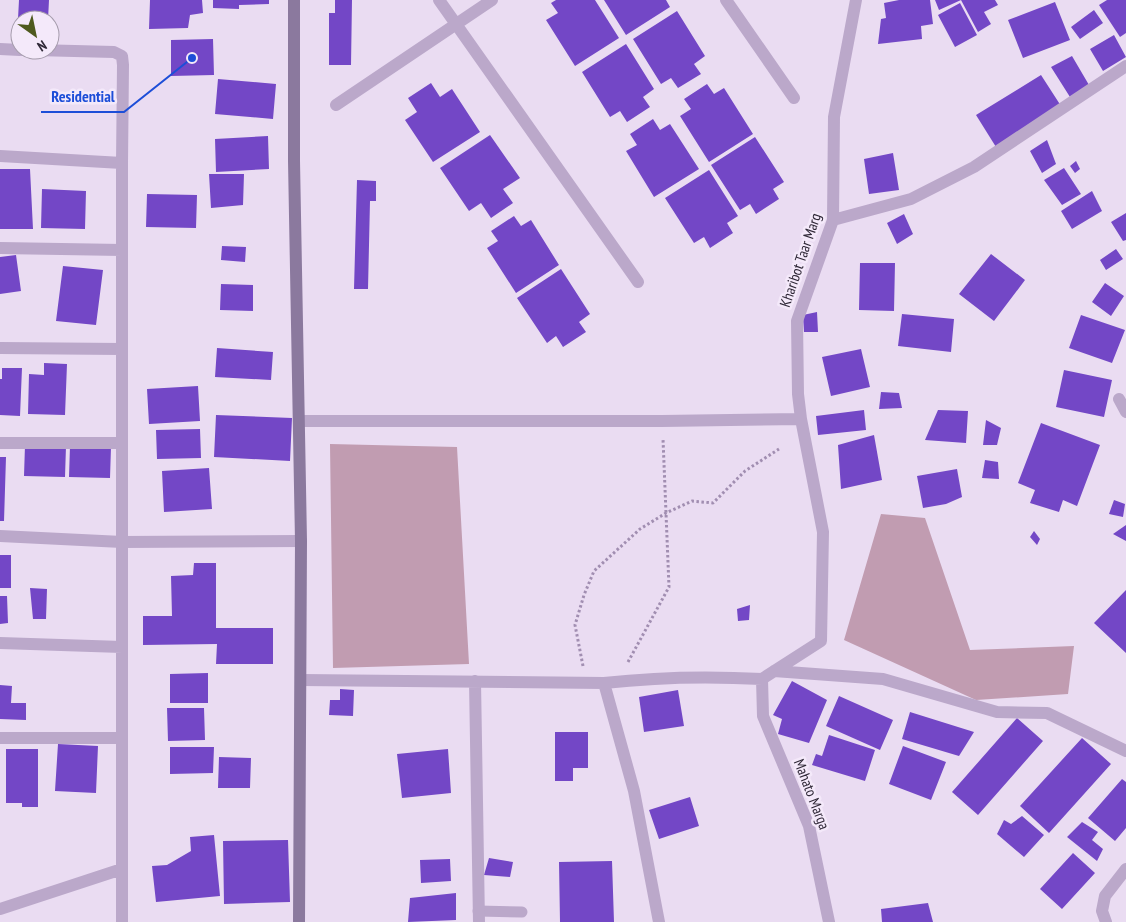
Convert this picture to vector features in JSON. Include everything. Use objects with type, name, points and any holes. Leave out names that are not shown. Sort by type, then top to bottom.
[{"type":"street","points":[[294,0],[294,161],[302,680],[300,922]]},
{"type":"street","points":[[439,0],[638,282]]},
{"type":"street","points":[[336,106],[492,0]]},
{"type":"street","points":[[726,0],[794,98]]},
{"type":"street","name":"Kharibot Taar Marg","points":[[762,679],[821,641],[823,532],[798,394],[797,321],[833,220],[834,117],[856,0]]},
{"type":"street","points":[[60,51],[114,52],[122,56],[123,65],[122,922]]},
{"type":"street","points":[[833,220],[910,199],[974,167],[1126,66]]},
{"type":"street","points":[[0,156],[122,162]]},
{"type":"street","points":[[0,248],[122,250]]},
{"type":"street","points":[[0,348],[122,349]]},
{"type":"street","points":[[1120,399],[1126,412]]},
{"type":"street","points":[[299,422],[662,421],[801,418]]},
{"type":"street","points":[[0,443],[122,443]]},
{"type":"street","points":[[0,536],[122,542],[301,541]]},
{"type":"street","points":[[0,642],[122,647]]},
{"type":"street","points":[[774,671],[883,679],[997,712],[1047,713],[1126,751]]},
{"type":"street","points":[[302,680],[604,683],[713,677],[762,679]]},
{"type":"street","name":"Mahato Marga","points":[[762,679],[763,716],[810,826],[829,922]]},
{"type":"street","points":[[475,681],[478,916]]},
{"type":"street","points":[[604,683],[634,791],[659,922]]},
{"type":"street","points":[[0,738],[122,738]]},
{"type":"street","points":[[0,908],[122,869]]},
{"type":"street","points":[[1106,922],[1102,911],[1106,896],[1126,869]]},
{"type":"lane","points":[[478,916],[522,912]]},
{"type":"path","points":[[618,682],[669,587],[662,421]]},
{"type":"path","points":[[586,683],[574,624],[594,572],[640,529],[666,513],[692,501],[713,503],[744,471],[780,450]]},
{"type":"shaded area","points":[[330,444],[457,447],[469,664],[333,668]]},
{"type":"shaded area","points":[[881,514],[925,518],[970,650],[1074,646],[1068,694],[976,700],[844,640]]},
{"type":"building","points":[[19,0],[49,0],[48,10],[18,10]]},
{"type":"building","points":[[150,0],[202,0],[203,13],[190,15],[188,28],[149,29]]},
{"type":"building","points":[[213,0],[269,0],[269,4],[239,5],[239,9],[213,8]]},
{"type":"building","points":[[335,0],[352,0],[351,65],[329,65],[329,13],[335,13]]},
{"type":"building","points":[[556,0],[595,0],[619,38],[575,66],[546,20],[558,13],[551,3]]},
{"type":"building","points":[[604,0],[666,0],[670,7],[626,35]]},
{"type":"building","points":[[899,0],[930,0],[933,24],[921,26],[922,39],[878,44],[881,19],[886,18],[884,3]]},
{"type":"building","points":[[935,0],[961,0],[939,10]]},
{"type":"building","points":[[961,0],[995,0],[998,5],[984,12],[991,24],[978,32]]},
{"type":"building","points":[[1107,0],[1126,0],[1126,33],[1120,37],[1099,5]]},
{"type":"building","points":[[1055,2],[1070,40],[1023,58],[1008,20]]},
{"type":"building","points":[[960,3],[977,35],[955,47],[938,15]]},
{"type":"building","points":[[1094,10],[1103,23],[1080,39],[1071,27]]},
{"type":"building","points":[[677,11],[705,56],[694,64],[701,74],[678,88],[671,78],[661,84],[633,39]]},
{"type":"building","points":[[1114,35],[1126,57],[1103,71],[1090,49]]},
{"type":"building","points":[[213,39],[214,75],[171,76],[171,40]]},
{"type":"building","points":[[626,44],[654,89],[643,97],[650,107],[627,122],[620,111],[610,117],[582,72]]},
{"type":"building","points":[[1072,56],[1089,85],[1070,97],[1051,67]]},
{"type":"building","points":[[1041,75],[1061,106],[996,147],[976,115]]},
{"type":"building","points":[[218,79],[276,84],[273,119],[215,114]]},
{"type":"building","points":[[431,83],[440,97],[452,89],[480,132],[433,162],[405,120],[417,112],[408,98]]},
{"type":"building","points":[[707,84],[714,94],[724,88],[753,134],[709,162],[680,116],[691,109],[684,99]]},
{"type":"building","points":[[653,119],[660,130],[670,124],[699,169],[654,197],[626,151],[637,145],[630,134]]},
{"type":"building","points":[[490,135],[520,178],[503,189],[513,203],[491,218],[481,203],[469,211],[440,168]]},
{"type":"building","points":[[268,136],[269,169],[216,172],[215,139]]},
{"type":"building","points":[[755,137],[784,182],[773,189],[779,199],[756,214],[750,204],[740,210],[711,165]]},
{"type":"building","points":[[1047,140],[1056,164],[1042,173],[1030,151]]},
{"type":"building","points":[[893,153],[899,190],[869,194],[864,159]]},
{"type":"building","points":[[1076,161],[1080,169],[1075,173],[1070,166]]},
{"type":"building","points":[[1064,168],[1081,194],[1062,205],[1044,180]]},
{"type":"building","points":[[0,169],[30,169],[33,229],[0,229]]},
{"type":"building","points":[[709,170],[738,216],[727,223],[733,233],[710,248],[704,237],[694,243],[665,198]]},
{"type":"building","points":[[209,174],[244,174],[243,205],[211,208]]},
{"type":"building","points":[[357,180],[376,181],[376,201],[370,201],[368,289],[354,289]]},
{"type":"building","points":[[42,189],[86,191],[85,229],[41,228]]},
{"type":"building","points":[[1092,191],[1102,211],[1072,229],[1061,211]]},
{"type":"building","points":[[147,194],[197,195],[196,228],[146,227]]},
{"type":"building","points":[[1126,213],[1126,240],[1123,241],[1111,222]]},
{"type":"building","points":[[904,214],[913,234],[897,244],[887,223]]},
{"type":"building","points":[[514,216],[521,226],[531,220],[559,265],[516,293],[487,248],[498,241],[491,231]]},
{"type":"building","points":[[222,246],[246,247],[245,262],[221,260]]},
{"type":"building","points":[[1116,249],[1123,259],[1106,270],[1100,260]]},
{"type":"building","points":[[991,254],[1025,280],[994,321],[959,294]]},
{"type":"building","points":[[16,255],[21,291],[0,294],[0,257]]},
{"type":"building","points":[[860,263],[895,263],[894,311],[859,310]]},
{"type":"building","points":[[63,266],[103,270],[96,325],[56,321]]},
{"type":"building","points":[[561,269],[590,314],[579,322],[586,332],[563,347],[556,336],[547,343],[517,298]]},
{"type":"building","points":[[1105,283],[1124,296],[1111,316],[1092,302]]},
{"type":"building","points":[[221,284],[253,285],[253,311],[220,310]]},
{"type":"building","points":[[817,312],[818,332],[804,332],[803,315]]},
{"type":"building","points":[[902,314],[954,319],[951,352],[898,346]]},
{"type":"building","points":[[1081,315],[1125,330],[1112,363],[1069,348]]},
{"type":"building","points":[[217,348],[273,352],[271,380],[215,377]]},
{"type":"building","points":[[861,349],[870,387],[831,396],[822,357]]},
{"type":"building","points":[[44,363],[67,364],[65,415],[28,414],[29,374],[44,375]]},
{"type":"building","points":[[2,368],[22,368],[20,416],[0,415],[0,379],[2,379]]},
{"type":"building","points":[[1064,370],[1112,380],[1104,417],[1056,407]]},
{"type":"building","points":[[198,386],[200,421],[149,424],[147,389]]},
{"type":"building","points":[[881,392],[899,393],[902,408],[879,409]]},
{"type":"building","points":[[864,410],[866,430],[818,435],[816,416]]},
{"type":"building","points":[[938,410],[968,411],[966,443],[925,440]]},
{"type":"building","points":[[216,415],[292,418],[290,461],[214,457]]},
{"type":"building","points":[[986,420],[1001,428],[997,445],[983,445]]},
{"type":"building","points":[[1041,423],[1100,445],[1077,506],[1063,500],[1059,512],[1030,503],[1035,490],[1018,483]]},
{"type":"building","points":[[200,429],[201,458],[157,459],[156,430]]},
{"type":"building","points":[[874,435],[882,480],[841,489],[838,445]]},
{"type":"building","points":[[25,445],[66,446],[65,477],[24,476]]},
{"type":"building","points":[[70,446],[111,447],[110,478],[69,477]]},
{"type":"building","points":[[0,457],[6,457],[4,521],[0,521]]},
{"type":"building","points":[[985,460],[998,462],[999,479],[982,478]]},
{"type":"building","points":[[209,468],[212,509],[164,512],[162,471]]},
{"type":"building","points":[[957,469],[962,497],[946,504],[923,508],[917,476]]},
{"type":"building","points":[[1114,500],[1125,504],[1123,517],[1109,514]]},
{"type":"building","points":[[1126,525],[1126,541],[1113,534]]},
{"type":"building","points":[[1034,531],[1040,539],[1037,545],[1030,537]]},
{"type":"building","points":[[0,555],[11,555],[11,588],[0,588]]},
{"type":"building","points":[[194,563],[216,563],[216,628],[273,628],[273,664],[216,664],[217,644],[143,645],[143,616],[172,616],[171,576],[193,575]]},
{"type":"building","points":[[30,588],[47,589],[46,619],[33,619]]},
{"type":"building","points":[[1126,590],[1126,653],[1094,623]]},
{"type":"building","points":[[0,596],[7,596],[8,623],[0,624]]},
{"type":"building","points":[[750,605],[749,620],[738,621],[737,609]]},
{"type":"building","points":[[208,673],[208,703],[170,703],[170,674]]},
{"type":"building","points":[[792,681],[827,700],[809,743],[778,734],[782,719],[773,715]]},
{"type":"building","points":[[0,685],[12,686],[11,703],[26,703],[26,720],[0,719]]},
{"type":"building","points":[[340,689],[354,690],[353,716],[329,715],[330,700],[340,700]]},
{"type":"building","points":[[678,690],[684,726],[644,732],[639,697]]},
{"type":"building","points":[[839,696],[893,720],[880,750],[826,726]]},
{"type":"building","points":[[167,708],[204,708],[205,740],[168,741]]},
{"type":"building","points":[[910,712],[974,732],[959,756],[902,739]]},
{"type":"building","points":[[1017,718],[1043,741],[978,815],[952,792]]},
{"type":"building","points":[[555,732],[588,732],[588,768],[573,768],[573,781],[555,781]]},
{"type":"building","points":[[829,735],[875,750],[865,781],[812,765],[816,754],[822,756]]},
{"type":"building","points":[[1082,738],[1111,764],[1049,833],[1020,806]]},
{"type":"building","points":[[58,744],[98,746],[96,793],[55,791]]},
{"type":"building","points":[[903,746],[946,762],[931,800],[889,784]]},
{"type":"building","points":[[170,747],[214,747],[213,773],[170,774]]},
{"type":"building","points":[[6,749],[38,749],[38,807],[22,807],[22,803],[6,803]]},
{"type":"building","points":[[448,749],[451,793],[402,798],[397,754]]},
{"type":"building","points":[[219,757],[251,758],[250,788],[218,788]]},
{"type":"building","points":[[1122,779],[1126,782],[1126,828],[1115,841],[1088,818]]},
{"type":"building","points":[[690,797],[699,826],[659,839],[649,810]]},
{"type":"building","points":[[1022,816],[1044,835],[1024,857],[997,834],[1004,820],[1011,824]]},
{"type":"building","points":[[1082,822],[1098,832],[1092,840],[1103,849],[1097,861],[1067,837]]},
{"type":"building","points":[[214,835],[220,896],[156,902],[152,866],[167,865],[191,851],[190,837]]},
{"type":"building","points":[[288,840],[290,902],[224,904],[223,841]]},
{"type":"building","points":[[1073,853],[1095,873],[1062,909],[1040,889]]},
{"type":"building","points":[[489,858],[513,862],[510,877],[484,875]]},
{"type":"building","points":[[450,859],[451,881],[421,883],[420,860]]},
{"type":"building","points":[[612,861],[614,922],[560,922],[559,862]]},
{"type":"building","points":[[456,893],[456,920],[408,922],[410,898]]},
{"type":"building","points":[[928,903],[933,922],[882,922],[881,909]]},
{"type":"place","name":"Residential","points":[[192,58]]}]
